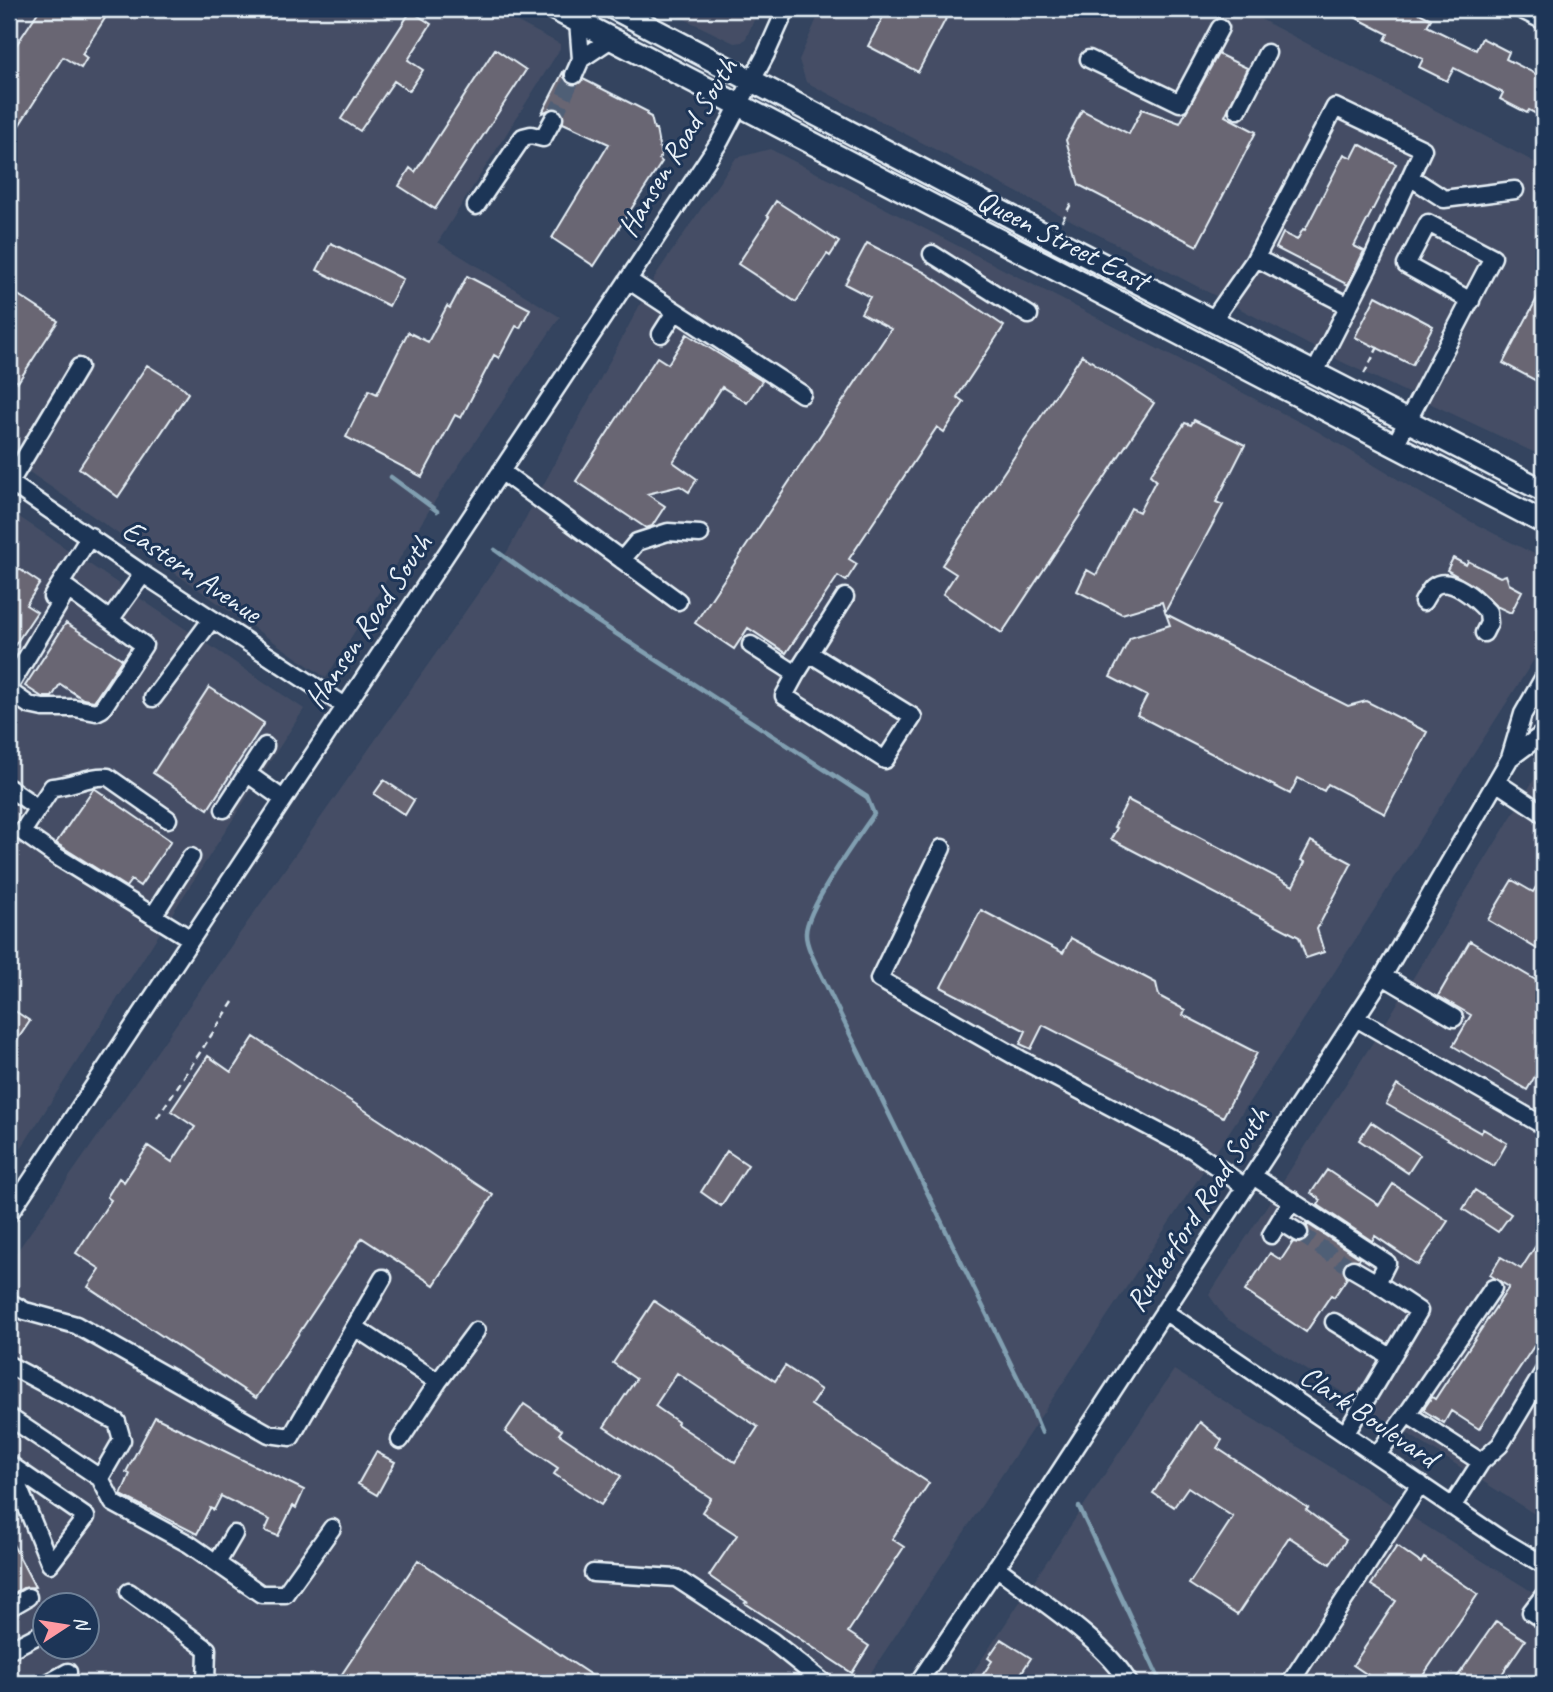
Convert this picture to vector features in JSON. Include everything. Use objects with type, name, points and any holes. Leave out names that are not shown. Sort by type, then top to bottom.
[{"type":"main road","name":"Queen Street East","points":[[554,9],[1544,523]]},
{"type":"main road","name":"Queen Street East","points":[[615,9],[1544,491]]},
{"type":"street","name":"Hansen Road South","points":[[9,1214],[720,141],[766,54],[786,9]]},
{"type":"street","points":[[1520,9],[1544,21]]},
{"type":"street","points":[[574,75],[581,59],[578,22]]},
{"type":"street","points":[[1089,59],[1180,103],[1220,28]]},
{"type":"street","points":[[581,59],[611,38]]},
{"type":"street","points":[[1238,110],[1267,53]]},
{"type":"street","points":[[1212,321],[1256,258],[1335,107],[1423,149],[1314,374]]},
{"type":"street","points":[[476,206],[523,137],[531,135],[543,138],[554,118]]},
{"type":"street","points":[[1410,177],[1444,199],[1515,190]]},
{"type":"street","points":[[1395,445],[1408,422],[1471,301],[1493,257],[1428,223],[1406,265],[1471,301]]},
{"type":"street","points":[[932,254],[1028,315]]},
{"type":"street","points":[[1256,258],[1349,306]]},
{"type":"street","points":[[628,280],[802,394]]},
{"type":"street","points":[[661,334],[676,312]]},
{"type":"street","points":[[9,483],[79,367]]},
{"type":"street","points":[[501,471],[678,601]]},
{"type":"street","name":"Eastern Avenue","points":[[9,483],[345,706]]},
{"type":"street","points":[[622,560],[637,542],[668,532],[700,534]]},
{"type":"street","points":[[9,668],[90,536]]},
{"type":"street","points":[[110,620],[143,574]]},
{"type":"street","points":[[1423,602],[1436,584],[1449,584],[1465,592],[1488,612],[1489,623],[1484,633]]},
{"type":"street","points":[[68,589],[144,645],[102,709],[96,712],[29,705],[9,689],[68,589]]},
{"type":"street","points":[[809,653],[913,717],[885,760],[784,696],[796,674],[809,653],[845,597]]},
{"type":"street","points":[[153,698],[212,619]]},
{"type":"street","points":[[751,645],[796,674]]},
{"type":"street","name":"Rutherford Road South","points":[[918,1683],[1383,976],[1510,758],[1523,714],[1544,677]]},
{"type":"street","name":"Rutherford Road South","points":[[1510,758],[1544,733]]},
{"type":"street","points":[[223,809],[265,746]]},
{"type":"street","points":[[248,774],[283,799]]},
{"type":"street","points":[[168,819],[107,777],[100,776],[52,788],[22,832],[191,939]]},
{"type":"street","points":[[1496,782],[1544,814]]},
{"type":"street","points":[[9,788],[38,808]]},
{"type":"street","points":[[942,848],[879,979],[1020,1059],[1249,1181],[1292,1200],[1387,1263],[1377,1283]]},
{"type":"street","points":[[153,915],[191,857]]},
{"type":"street","points":[[1383,976],[1454,1018]]},
{"type":"street","points":[[1356,1018],[1543,1124]]},
{"type":"street","points":[[1292,1200],[1275,1228],[1298,1233]]},
{"type":"street","points":[[1346,1433],[1419,1311],[1353,1269]]},
{"type":"street","points":[[9,1302],[25,1311],[75,1325],[269,1434],[290,1437],[383,1278]]},
{"type":"street","points":[[1377,1455],[1493,1288]]},
{"type":"street","name":"Clark Boulevard","points":[[1164,1311],[1452,1507],[1544,1565]]},
{"type":"street","points":[[1334,1322],[1391,1357]]},
{"type":"street","points":[[356,1328],[438,1382]]},
{"type":"street","points":[[400,1440],[476,1331]]},
{"type":"street","points":[[9,1365],[117,1422],[122,1440],[100,1478]]},
{"type":"street","points":[[1452,1507],[1480,1462],[1500,1445],[1544,1371]]},
{"type":"street","points":[[1407,1414],[1480,1462]]},
{"type":"street","points":[[9,1417],[100,1478],[113,1503],[190,1544],[261,1594],[285,1594],[332,1528]]},
{"type":"street","points":[[9,1464],[86,1517],[50,1564],[20,1489],[9,1464]]},
{"type":"street","points":[[1290,1683],[1420,1485]]},
{"type":"street","points":[[217,1563],[234,1534]]},
{"type":"street","points":[[996,1567],[1100,1647],[1122,1670],[1129,1683]]},
{"type":"street","points":[[593,1573],[676,1578],[772,1641],[824,1683]]},
{"type":"street","points":[[130,1592],[206,1649],[206,1683]]},
{"type":"street","points":[[1544,1595],[1531,1612],[1544,1621]]},
{"type":"street","points":[[9,1608],[28,1597]]},
{"type":"street","points":[[9,1650],[32,1638]]},
{"type":"street","points":[[48,1683],[68,1672]]},
{"type":"path","points":[[1062,221],[1073,200]]},
{"type":"path","points":[[1364,374],[1378,347]]},
{"type":"path","points":[[157,1118],[233,1002]]},
{"type":"shaded area","points":[[9,9],[493,9],[560,44],[560,49],[438,242],[560,317],[438,496],[326,678],[9,458]]},
{"type":"shaded area","points":[[664,9],[759,9],[746,38],[742,42],[734,43]]},
{"type":"shaded area","points":[[821,9],[1241,9],[1544,167],[1544,457],[1340,361],[806,82],[799,60]]},
{"type":"shaded area","points":[[770,149],[1317,431],[1454,513],[1544,559],[1544,644],[1314,1004],[864,1683],[9,1683],[9,1263],[509,549],[657,273],[736,158]]},
{"type":"shaded area","points":[[9,510],[304,709],[9,1167]]},
{"type":"shaded area","points":[[1544,763],[1544,1520],[1225,1318],[1209,1295],[1388,1019]]},
{"type":"shaded area","points":[[1174,1370],[1544,1599],[1544,1683],[966,1683]]},
{"type":"building","points":[[40,9],[111,9],[82,54],[87,58],[81,68],[63,57],[9,141],[9,56]]},
{"type":"building","points":[[887,9],[951,9],[918,72],[868,46]]},
{"type":"building","points":[[1339,9],[1411,9],[1431,19],[1427,26],[1476,50],[1482,38],[1509,52],[1506,59],[1544,78],[1544,118],[1529,110],[1527,113],[1500,99],[1503,93],[1454,68],[1447,81],[1419,67],[1423,59],[1385,40],[1388,34]]},
{"type":"building","points":[[411,11],[431,24],[408,60],[423,70],[409,91],[394,81],[360,131],[341,119]]},
{"type":"building","points":[[495,49],[526,70],[435,209],[399,186],[410,168],[415,172]]},
{"type":"building","points":[[1218,54],[1247,68],[1225,116],[1256,132],[1197,246],[1079,185],[1066,140],[1082,110],[1129,134],[1142,109],[1180,123]]},
{"type":"building","points":[[564,70],[564,77],[569,84],[576,85],[583,79],[648,112],[647,115],[651,117],[656,129],[661,156],[659,159],[662,162],[594,266],[552,238],[609,144],[563,123],[563,113],[558,109],[553,108],[542,113]]},
{"type":"building","points":[[1359,144],[1396,164],[1354,246],[1364,251],[1348,285],[1276,248],[1283,233],[1297,240],[1303,229],[1305,230],[1344,154],[1352,158]]},
{"type":"building","points":[[776,201],[839,242],[830,256],[827,254],[796,302],[738,264],[769,217],[767,215]]},
{"type":"building","points":[[331,243],[403,279],[389,306],[317,270]]},
{"type":"building","points":[[867,243],[924,272],[1004,326],[957,397],[964,402],[944,432],[937,427],[849,559],[857,564],[846,581],[838,576],[786,653],[748,628],[734,649],[695,623],[891,329],[861,313],[870,297],[845,284]]},
{"type":"building","points":[[467,276],[530,309],[520,328],[516,326],[499,358],[494,355],[461,418],[455,415],[422,477],[346,437],[369,390],[377,394],[408,332],[428,342]]},
{"type":"building","points":[[1544,285],[1544,385],[1503,363]]},
{"type":"building","points":[[9,289],[58,321],[18,382],[9,376]]},
{"type":"building","points":[[1376,296],[1433,326],[1412,365],[1355,337]]},
{"type":"building","points":[[687,334],[762,381],[747,403],[722,387],[673,462],[697,479],[689,492],[680,486],[647,494],[665,506],[652,526],[646,528],[576,481],[657,357],[668,364]]},
{"type":"building","points":[[1082,355],[1154,403],[1002,633],[943,594],[956,574],[942,565]]},
{"type":"building","points":[[147,365],[188,393],[118,497],[79,468]]},
{"type":"building","points":[[1194,420],[1245,445],[1216,502],[1223,505],[1165,612],[1162,602],[1122,614],[1077,591],[1087,570],[1096,575],[1131,508],[1139,512],[1156,480],[1150,475],[1185,423],[1191,425]]},
{"type":"building","points":[[1453,558],[1466,565],[1468,561],[1500,577],[1506,575],[1509,584],[1522,591],[1511,613],[1496,606],[1476,587],[1447,570]]},
{"type":"building","points":[[9,562],[40,583],[26,605],[37,612],[9,654]]},
{"type":"building","points":[[1166,614],[1348,706],[1366,701],[1427,732],[1385,814],[1328,784],[1324,791],[1298,778],[1290,794],[1137,715],[1147,696],[1110,677],[1130,638],[1170,625]]},
{"type":"building","points":[[66,623],[122,659],[94,701],[83,699],[60,684],[52,697],[42,697],[25,686]]},
{"type":"building","points":[[209,687],[264,723],[208,809],[153,773]]},
{"type":"building","points":[[384,780],[414,800],[405,815],[374,794]]},
{"type":"building","points":[[94,788],[171,841],[140,886],[131,880],[126,887],[56,843]]},
{"type":"building","points":[[1128,800],[1293,886],[1305,862],[1301,860],[1311,841],[1352,863],[1317,929],[1324,952],[1306,958],[1299,937],[1111,839]]},
{"type":"building","points":[[1544,874],[1544,953],[1488,920],[1512,880],[1533,892]]},
{"type":"building","points":[[981,910],[1063,953],[1071,938],[1156,983],[1159,996],[1185,1010],[1183,1015],[1257,1053],[1223,1117],[1043,1025],[1031,1049],[1020,1044],[1026,1031],[941,987]]},
{"type":"building","points":[[1470,941],[1544,985],[1544,1061],[1527,1090],[1453,1046],[1471,1015],[1438,996]]},
{"type":"building","points":[[9,1007],[30,1021],[9,1052]]},
{"type":"building","points":[[254,1037],[493,1195],[434,1285],[362,1238],[256,1398],[88,1287],[100,1269],[76,1253],[111,1200],[107,1197],[119,1178],[124,1182],[148,1146],[172,1162],[195,1127],[171,1111],[208,1056],[231,1072]]},
{"type":"building","points":[[1397,1085],[1481,1133],[1483,1129],[1507,1143],[1494,1166],[1386,1104]]},
{"type":"building","points":[[1371,1122],[1420,1155],[1408,1173],[1359,1140]]},
{"type":"building","points":[[727,1151],[748,1165],[721,1206],[701,1192]]},
{"type":"building","points":[[1327,1170],[1379,1205],[1393,1184],[1448,1221],[1418,1265],[1375,1236],[1372,1241],[1318,1205],[1321,1200],[1311,1193]]},
{"type":"building","points":[[1475,1190],[1511,1214],[1498,1232],[1463,1209]]},
{"type":"building","points":[[1306,1223],[1360,1258],[1344,1263],[1343,1270],[1347,1278],[1334,1297],[1331,1295],[1306,1332],[1245,1291],[1270,1253],[1281,1260],[1293,1242],[1299,1243],[1307,1239],[1309,1233]]},
{"type":"building","points":[[1544,1233],[1544,1331],[1479,1429],[1451,1411],[1444,1423],[1423,1410],[1432,1397],[1435,1399],[1509,1287],[1490,1275],[1501,1257],[1521,1269]]},
{"type":"building","points":[[654,1301],[775,1381],[785,1366],[821,1390],[811,1405],[929,1483],[892,1539],[904,1547],[848,1632],[869,1646],[852,1673],[745,1603],[747,1602],[709,1576],[737,1535],[702,1512],[711,1498],[604,1427],[636,1379],[613,1363]],"holes":[[[677,1373],[758,1427],[735,1462],[677,1424],[678,1422],[655,1406]]]},
{"type":"building","points":[[524,1404],[562,1430],[559,1434],[621,1476],[601,1505],[554,1474],[558,1468],[505,1432]]},
{"type":"building","points":[[155,1417],[304,1490],[278,1536],[265,1531],[270,1520],[221,1496],[214,1510],[210,1508],[197,1534],[121,1495],[130,1474],[126,1472]]},
{"type":"building","points":[[1200,1422],[1222,1440],[1217,1448],[1308,1508],[1306,1510],[1346,1540],[1330,1564],[1289,1537],[1237,1615],[1189,1584],[1233,1517],[1188,1487],[1174,1507],[1153,1493]]},
{"type":"building","points":[[376,1452],[395,1462],[377,1495],[358,1484]]},
{"type":"building","points":[[9,1537],[35,1587],[23,1588],[9,1596]]},
{"type":"building","points":[[1397,1546],[1421,1563],[1424,1558],[1478,1594],[1418,1683],[1380,1683],[1353,1665],[1396,1601],[1371,1585]]},
{"type":"building","points":[[418,1560],[603,1683],[336,1683]]},
{"type":"building","points":[[1496,1621],[1525,1640],[1496,1683],[1453,1683]]},
{"type":"building","points":[[1001,1639],[1031,1658],[1020,1675],[1032,1683],[977,1683],[992,1661],[988,1658]]},
{"type":"waterway","points":[[391,477],[437,511]]},
{"type":"waterway","points":[[495,550],[569,603],[867,797],[874,814],[814,908],[808,922],[806,939],[818,969],[1028,1399],[1042,1433]]},
{"type":"waterway","points":[[1079,1507],[1161,1683]]},
{"type":"tunnel","points":[[554,118],[574,75]]},
{"type":"tunnel","points":[[1299,1233],[1353,1269]]}]
